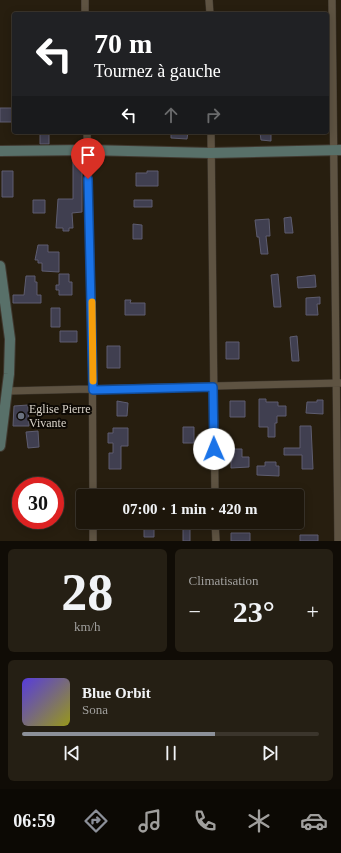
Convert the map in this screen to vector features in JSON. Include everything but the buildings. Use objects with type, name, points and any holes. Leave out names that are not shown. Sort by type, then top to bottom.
[{"type":"street","points":[[85,0],[85,12]]},
{"type":"street","points":[[209,0],[210,12]]},
{"type":"street","points":[[332,0],[337,150],[339,383],[338,541]]},
{"type":"street","points":[[87,134],[93,390],[93,489]]},
{"type":"street","points":[[211,134],[215,489]]},
{"type":"street","points":[[0,151],[87,150],[211,153],[337,150]]},
{"type":"street","points":[[0,266],[10,339],[10,374],[0,446]]},
{"type":"street","points":[[7,391],[339,383]]},
{"type":"street","points":[[93,529],[93,541]]},
{"type":"street","points":[[215,529],[216,541]]},
{"type":"slow traffic","points":[[92,302],[93,381]]},
{"type":"place","name":"Eglise Pierre Vivante","points":[[21,416]]},
{"type":"route","points":[[88,179],[93,390],[213,387],[214,449]]}]
